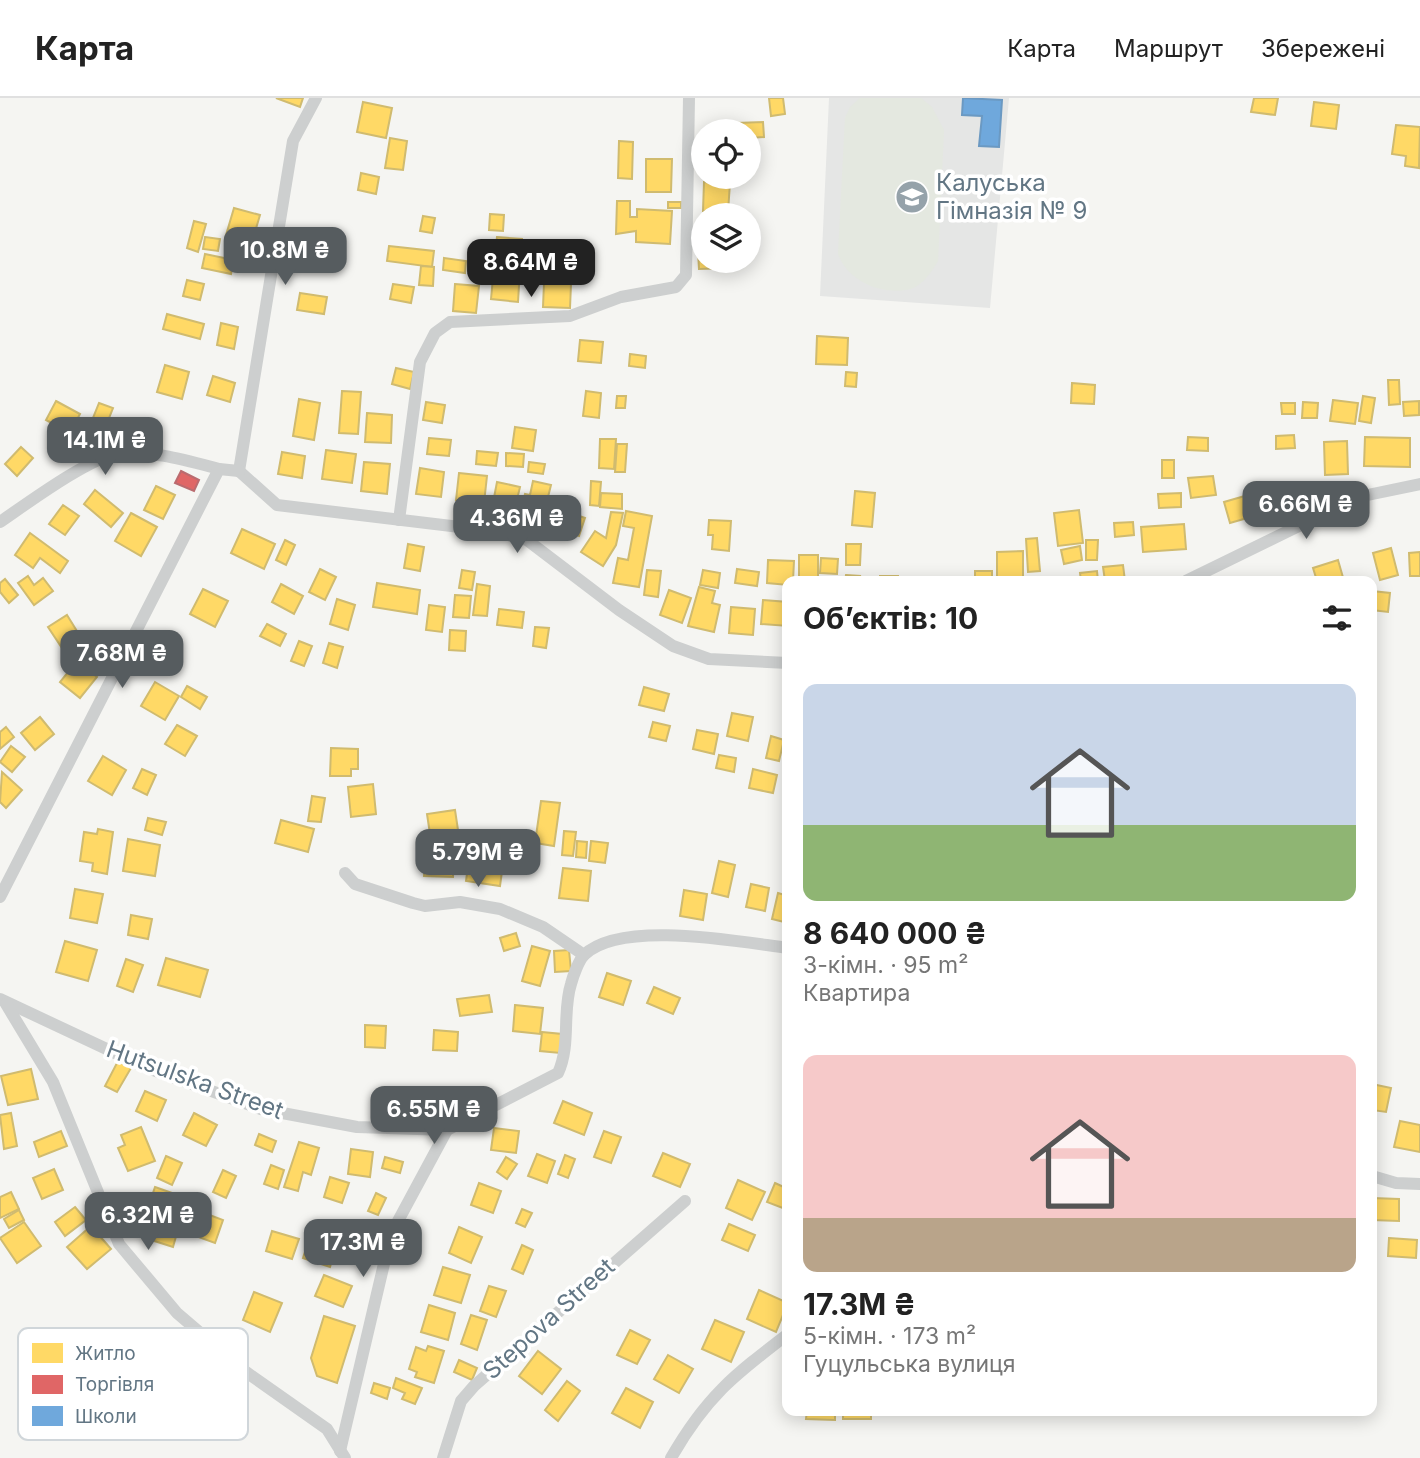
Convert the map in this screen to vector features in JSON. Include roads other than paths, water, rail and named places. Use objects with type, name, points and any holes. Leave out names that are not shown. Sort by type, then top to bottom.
[{"type":"street","points":[[239,471],[293,141],[317,98]]},
{"type":"street","points":[[398,520],[420,362],[435,332],[450,322],[570,316],[621,297],[676,287],[686,275],[689,98]]},
{"type":"street","points":[[0,522],[69,476],[114,454],[153,454],[239,471],[276,505],[494,531],[527,540],[619,610],[673,646],[709,659],[782,663]]},
{"type":"street","points":[[0,895],[219,469]]},
{"type":"street","points":[[1196,576],[1358,497],[1420,484]]},
{"type":"street","points":[[345,873],[355,884],[425,906],[460,902],[500,909],[543,927],[584,955],[619,937],[680,936],[782,947]]},
{"type":"street","name":"Hutsulska Street","points":[[3,1001],[145,1067],[261,1109],[357,1127],[447,1130],[558,1073],[563,1061],[570,985],[584,955]]},
{"type":"street","points":[[3,1001],[53,1082],[120,1244],[177,1313],[195,1328]]},
{"type":"street","points":[[342,1454],[391,1234],[447,1130]]},
{"type":"street","points":[[1377,1177],[1396,1183],[1420,1184]]},
{"type":"street","name":"Stepova Street","points":[[443,1458],[461,1401],[474,1386],[685,1201]]},
{"type":"street","points":[[671,1458],[687,1429],[725,1383],[782,1339]]},
{"type":"street","points":[[248,1373],[327,1429],[342,1454]]},
{"type":"place","name":"Калуська Гімназія № 9","points":[[912,197]]}]
